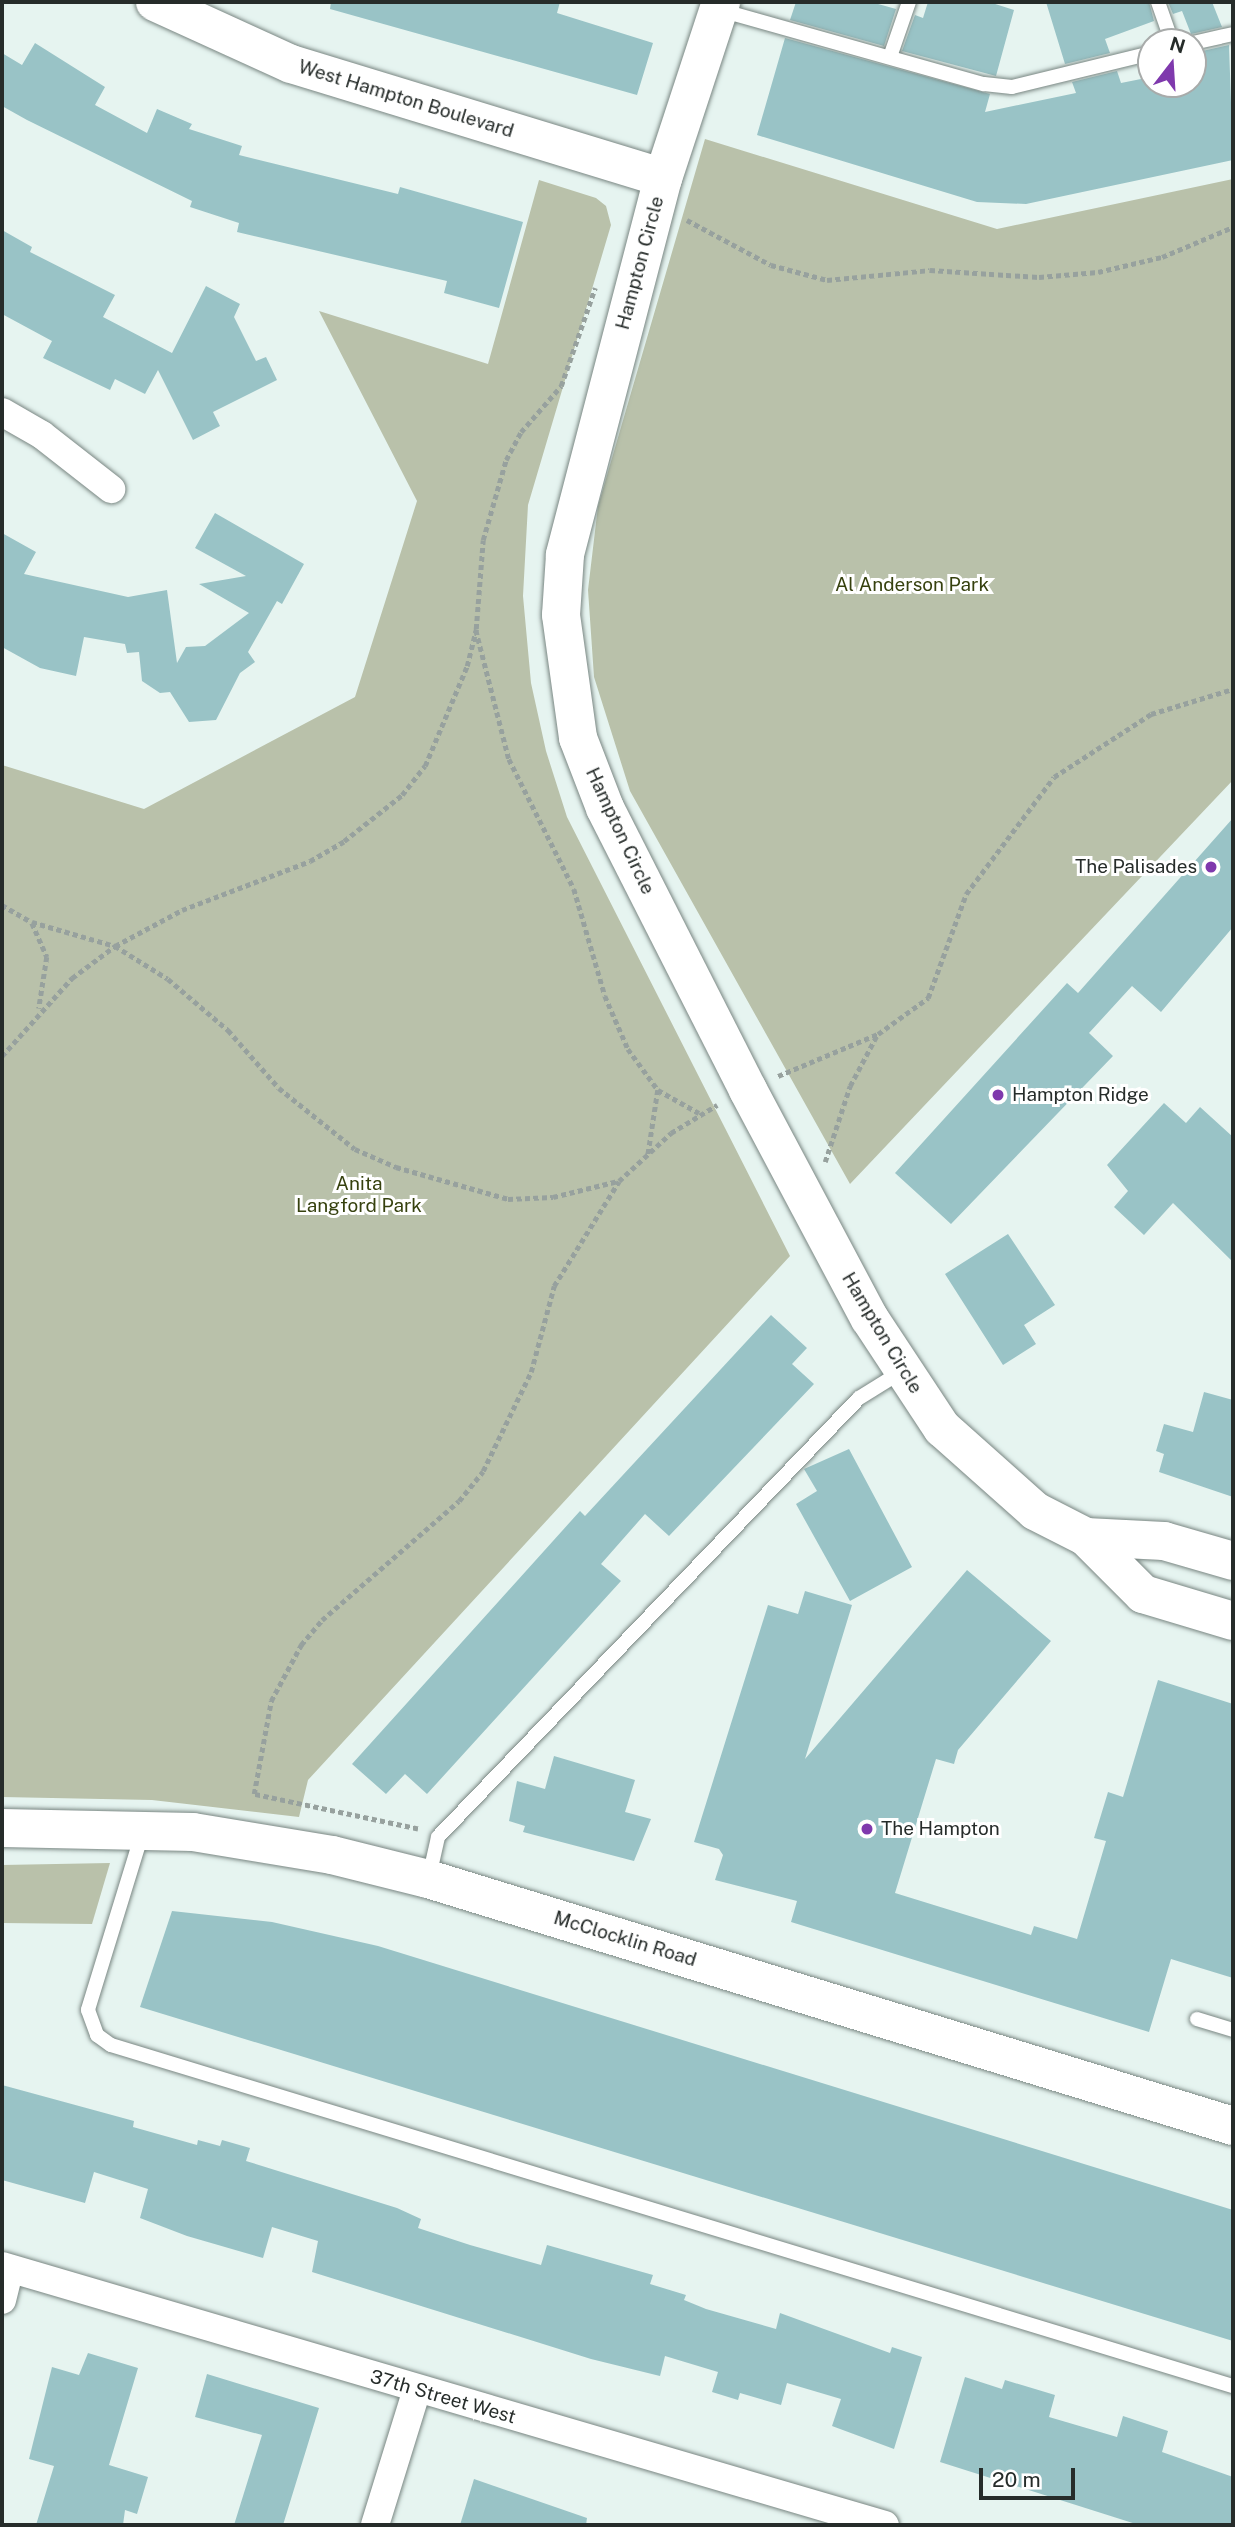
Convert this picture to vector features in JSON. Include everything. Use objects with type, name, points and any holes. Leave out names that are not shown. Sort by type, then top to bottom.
[{"type":"street","name":"West Hampton Boulevard","points":[[155,2],[291,64],[663,177]]},
{"type":"street","name":"Hampton Circle","points":[[720,6],[663,177],[565,555],[562,639],[578,738],[605,808],[748,1090],[901,1372],[942,1428],[986,1471],[1035,1511],[1086,1537],[1143,1594],[1233,1621]]},
{"type":"street","points":[[2,412],[42,435],[111,489]]},
{"type":"street","name":"Hampton Circle","points":[[1086,1537],[1164,1541],[1233,1561]]},
{"type":"street","name":"McClocklin Road","points":[[2,1828],[144,1828],[256,1840],[428,1879],[1233,2126]]},
{"type":"street","points":[[2,2300],[6,2268]]},
{"type":"street","name":"37th Street West","points":[[6,2268],[885,2525]]},
{"type":"street","points":[[375,2525],[417,2389]]},
{"type":"lane","points":[[891,54],[909,2]]},
{"type":"lane","points":[[1158,2],[1166,28]]},
{"type":"lane","points":[[720,6],[891,54],[984,84],[1012,88],[1137,57]]},
{"type":"lane","points":[[1207,40],[1233,34]]},
{"type":"lane","points":[[428,1879],[439,1837],[859,1398],[901,1372]]},
{"type":"lane","points":[[144,1828],[88,2010],[97,2035],[111,2045],[1233,2386]]},
{"type":"lane","points":[[1197,2020],[1233,2030]]},
{"type":"path","points":[[654,216],[693,221],[771,265],[827,280],[930,270],[1039,277],[1098,272],[1163,257],[1233,227]]},
{"type":"path","points":[[2,1056],[38,1012],[115,946],[182,910],[310,861],[372,822],[402,795],[440,737],[476,629],[492,500],[521,432],[561,386],[596,285]]},
{"type":"path","points":[[476,629],[509,759],[574,889],[605,996],[628,1049],[658,1090],[699,1113]]},
{"type":"path","points":[[771,1080],[878,1034],[928,998],[966,894],[1054,777],[1151,714],[1233,689]]},
{"type":"path","points":[[2,905],[32,922],[115,946],[201,1004],[279,1088],[355,1149],[396,1167],[508,1199],[554,1197],[619,1181]]},
{"type":"path","points":[[32,922],[47,957],[38,1012]]},
{"type":"path","points":[[827,1160],[850,1086],[878,1034]]},
{"type":"path","points":[[647,1159],[658,1090]]},
{"type":"path","points":[[439,1837],[406,1825],[254,1794],[271,1701],[301,1645],[322,1620],[459,1501],[483,1471],[531,1372],[554,1286],[619,1181],[699,1113],[721,1103]]},
{"type":"green space","name":"Al Anderson Park","points":[[705,139],[997,229],[1233,179],[1233,780],[850,1184],[630,791],[594,677],[588,590],[598,506]]},
{"type":"green space","name":"Anita Langford Park","points":[[539,180],[596,198],[606,206],[611,225],[528,505],[523,596],[531,683],[546,751],[567,817],[790,1256],[308,1780],[299,1817],[152,1800],[2,1797],[2,765],[144,809],[355,697],[417,501],[319,311],[488,364]]},
{"type":"green space","points":[[110,1863],[92,1924],[2,1923],[2,1865]]},
{"type":"building","points":[[331,2],[560,2],[557,13],[653,43],[637,95],[330,9]]},
{"type":"building","points":[[796,2],[871,2],[896,9],[884,46],[790,20]]},
{"type":"building","points":[[928,2],[989,2],[1014,10],[996,76],[902,51],[915,15],[923,18]]},
{"type":"building","points":[[1046,2],[1149,2],[1154,21],[1105,39],[1110,53],[1065,64]]},
{"type":"building","points":[[1168,2],[1212,2],[1222,27],[1207,30],[1207,28],[1189,28],[1182,11],[1173,14]]},
{"type":"building","points":[[785,38],[990,94],[985,112],[1076,93],[1072,82],[1117,71],[1121,83],[1137,80],[1137,98],[1207,98],[1207,50],[1229,45],[1233,160],[1026,204],[977,202],[757,135]]},
{"type":"building","points":[[35,43],[105,87],[95,105],[147,133],[157,109],[192,124],[189,129],[242,146],[239,155],[398,194],[400,187],[523,222],[499,308],[444,293],[447,281],[237,232],[239,223],[190,207],[192,201],[2,106],[2,53],[22,65]]},
{"type":"building","points":[[2,230],[32,247],[30,252],[115,295],[103,317],[172,353],[206,286],[240,304],[234,317],[256,361],[266,357],[277,380],[213,412],[220,426],[193,440],[158,370],[145,394],[115,379],[110,390],[43,358],[52,341],[2,314]]},
{"type":"building","points":[[215,513],[304,564],[282,604],[277,601],[248,652],[255,662],[240,673],[216,720],[189,722],[170,692],[160,693],[142,681],[139,652],[127,653],[125,644],[84,637],[76,676],[40,668],[2,647],[2,533],[36,552],[24,574],[128,597],[167,590],[177,663],[186,647],[205,646],[249,613],[199,584],[246,576],[195,548]]},
{"type":"building","points":[[1233,818],[1233,927],[1161,1012],[1132,986],[1089,1033],[1113,1056],[951,1224],[895,1173],[1067,983],[1078,993]]},
{"type":"building","name":"Hampton Ridge","points":[[1164,1103],[1186,1123],[1200,1107],[1233,1137],[1233,1262],[1173,1203],[1144,1235],[1114,1207],[1128,1191],[1107,1165]]},
{"type":"building","points":[[1008,1234],[1055,1305],[1024,1325],[1036,1344],[1003,1365],[945,1274]]},
{"type":"building","points":[[771,1315],[807,1348],[792,1364],[814,1384],[669,1536],[645,1514],[601,1564],[621,1581],[427,1794],[405,1774],[386,1794],[352,1764],[580,1511],[585,1516]]},
{"type":"building","points":[[1204,1392],[1233,1400],[1233,1497],[1159,1472],[1164,1454],[1156,1451],[1164,1424],[1193,1432]]},
{"type":"building","points":[[849,1449],[912,1567],[850,1601],[796,1504],[817,1491],[804,1469]]},
{"type":"building","points":[[967,1570],[1051,1641],[958,1750],[954,1764],[936,1759],[895,1893],[1031,1935],[1034,1926],[1077,1939],[1106,1841],[1094,1838],[1108,1792],[1123,1797],[1158,1680],[1233,1704],[1233,1978],[1171,1959],[1149,2032],[791,1922],[797,1901],[715,1880],[723,1855],[719,1849],[694,1842],[768,1605],[798,1614],[805,1591],[852,1605],[805,1759]]},
{"type":"building","points":[[554,1756],[635,1780],[625,1812],[651,1819],[634,1861],[523,1832],[525,1826],[509,1821],[517,1781],[545,1789]]},
{"type":"building","points":[[172,1911],[272,1922],[378,1946],[1233,2210],[1233,2341],[140,2007]]},
{"type":"building","points":[[2,2085],[134,2121],[133,2127],[197,2145],[198,2140],[220,2146],[222,2140],[250,2148],[246,2161],[397,2208],[421,2219],[418,2228],[470,2245],[541,2265],[547,2245],[653,2275],[650,2284],[686,2295],[684,2300],[706,2309],[776,2329],[780,2313],[890,2353],[892,2347],[922,2357],[894,2449],[832,2426],[841,2399],[787,2383],[781,2405],[740,2393],[738,2400],[712,2392],[718,2372],[665,2356],[660,2376],[591,2359],[312,2272],[318,2241],[272,2227],[263,2258],[187,2236],[140,2218],[148,2189],[94,2172],[85,2203],[2,2180]]},
{"type":"building","points":[[88,2353],[138,2368],[109,2465],[148,2477],[137,2514],[125,2510],[123,2525],[36,2525],[54,2466],[29,2459],[52,2367],[79,2375]]},
{"type":"building","points":[[207,2374],[319,2408],[283,2525],[234,2525],[262,2435],[195,2417]]},
{"type":"building","points":[[965,2377],[1002,2389],[1005,2380],[1055,2395],[1049,2417],[1117,2437],[1123,2416],[1168,2431],[1162,2452],[1233,2477],[1233,2525],[1139,2525],[940,2462]]},
{"type":"building","points":[[474,2479],[587,2518],[586,2525],[460,2525]]},
{"type":"place","name":"The Palisades","points":[[1211,867]]},
{"type":"place","name":"Hampton Ridge","points":[[998,1095]]},
{"type":"place","name":"The Hampton","points":[[867,1829]]}]
